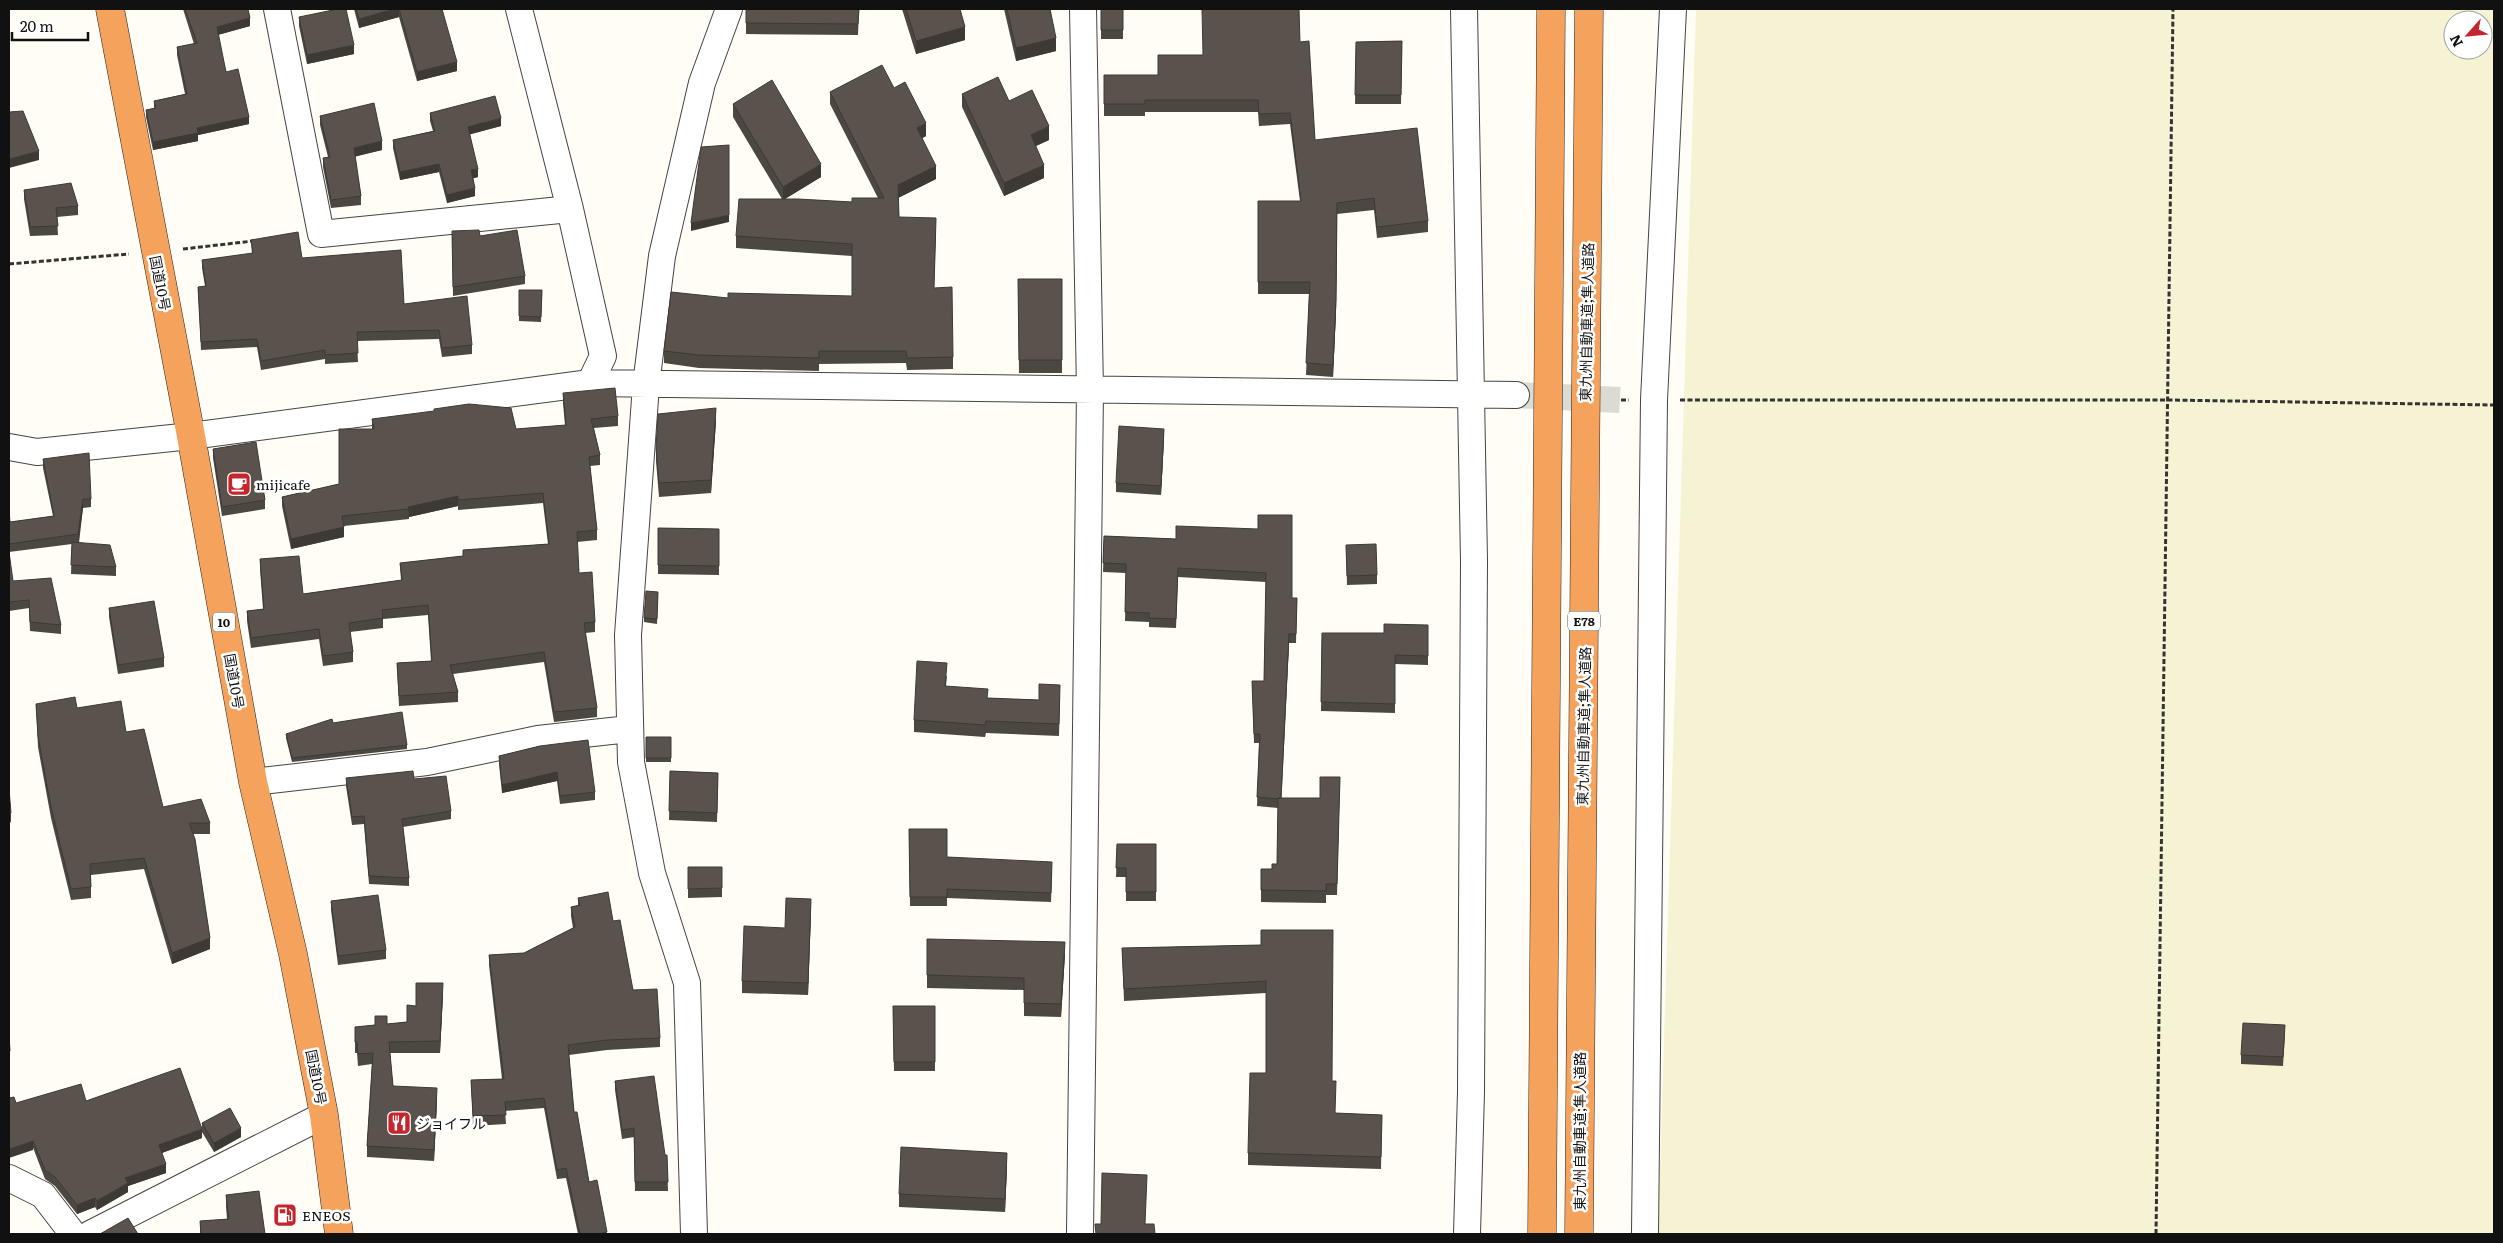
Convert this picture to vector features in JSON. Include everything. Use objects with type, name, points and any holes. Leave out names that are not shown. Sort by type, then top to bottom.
[{"type":"highway","name":"国道10号","points":[[110,9],[191,436],[253,782],[292,954],[324,1115],[339,1234]]},
{"type":"highway","points":[[1542,1234],[1551,9]]},
{"type":"highway","name":"東九州自動車道;隼人道路","points":[[1578,1234],[1589,9]]},
{"type":"street","points":[[276,9],[321,234],[570,209]]},
{"type":"street","points":[[519,9],[570,209],[603,356],[590,384]]},
{"type":"street","points":[[694,1234],[687,983],[652,873],[631,762],[628,635],[646,385],[662,256],[702,82],[730,9]]},
{"type":"street","points":[[1080,1234],[1090,391],[1082,9]]},
{"type":"street","points":[[1464,9],[1474,571],[1471,1072],[1467,1234]]},
{"type":"street","points":[[1645,1234],[1654,400],[1673,9]]},
{"type":"street","points":[[9,447],[37,452],[191,436],[590,384],[1516,396]]},
{"type":"street","points":[[253,782],[427,762],[538,739],[629,728]]},
{"type":"street","points":[[90,1234],[324,1115]]},
{"type":"street","points":[[9,1178],[43,1195],[73,1234]]},
{"type":"path","points":[[2156,1234],[2173,9]]},
{"type":"path","points":[[9,264],[155,252],[262,240]]},
{"type":"path","points":[[1621,400],[2168,400],[2494,405]]},
{"type":"shaded area","points":[[1696,9],[2494,9],[2494,1234],[1658,1234]]},
{"type":"building","points":[[185,9],[248,9],[250,18],[217,27],[226,72],[238,69],[249,117],[197,128],[198,133],[153,142],[146,110],[156,108],[154,101],[187,94],[177,47],[197,43]]},
{"type":"building","points":[[346,9],[354,45],[307,55],[299,17]]},
{"type":"building","points":[[356,9],[395,9],[359,19]]},
{"type":"building","points":[[399,9],[442,9],[457,62],[417,72]]},
{"type":"building","points":[[746,9],[859,9],[858,24],[746,23]]},
{"type":"building","points":[[906,9],[960,9],[965,27],[916,41]]},
{"type":"building","points":[[1007,9],[1050,9],[1056,38],[1016,48]]},
{"type":"building","points":[[1101,9],[1123,9],[1123,30],[1101,30]]},
{"type":"building","points":[[1202,9],[1299,9],[1300,42],[1309,41],[1315,140],[1417,128],[1428,221],[1377,227],[1374,198],[1337,203],[1333,365],[1306,363],[1310,282],[1258,282],[1258,201],[1301,201],[1290,113],[1259,114],[1258,100],[1145,100],[1145,104],[1104,104],[1104,75],[1158,75],[1158,55],[1203,55]]},
{"type":"building","points":[[1402,41],[1401,95],[1355,95],[1356,42]]},
{"type":"building","points":[[882,65],[894,88],[905,82],[926,123],[917,128],[936,166],[898,185],[899,217],[936,218],[934,288],[952,287],[953,357],[907,358],[906,351],[819,351],[819,358],[699,355],[664,351],[671,292],[728,298],[728,293],[852,296],[852,244],[736,236],[739,199],[798,199],[852,202],[852,198],[884,198],[830,92]]},
{"type":"building","points":[[998,77],[1009,101],[1032,90],[1049,126],[1031,135],[1044,165],[1004,183],[962,94]]},
{"type":"building","points":[[772,80],[821,164],[783,187],[733,104]]},
{"type":"building","points":[[495,96],[501,118],[468,127],[478,169],[471,170],[475,188],[447,195],[439,164],[400,172],[393,140],[435,131],[430,113]]},
{"type":"building","points":[[374,103],[382,141],[354,148],[361,196],[331,200],[323,158],[330,157],[320,116]]},
{"type":"building","points":[[23,111],[39,151],[9,159],[9,112]]},
{"type":"building","points":[[729,145],[729,215],[691,223],[701,147]]},
{"type":"building","points":[[71,183],[78,206],[56,208],[58,226],[30,227],[24,190]]},
{"type":"building","points":[[479,230],[480,236],[517,230],[525,276],[453,287],[452,231]]},
{"type":"building","points":[[298,232],[302,258],[401,250],[404,304],[467,296],[472,345],[442,348],[439,330],[357,332],[358,353],[325,355],[325,350],[261,361],[257,339],[201,342],[198,287],[206,286],[202,260],[253,253],[251,240]]},
{"type":"building","points":[[1018,279],[1062,279],[1062,360],[1019,360]]},
{"type":"building","points":[[519,290],[542,290],[541,317],[519,316]]},
{"type":"building","points":[[615,388],[618,416],[591,419],[600,455],[589,457],[597,530],[577,532],[579,573],[592,572],[595,622],[584,623],[597,708],[554,712],[544,652],[450,665],[458,692],[399,696],[397,663],[432,661],[428,605],[382,610],[383,618],[349,623],[353,652],[323,656],[319,629],[251,638],[247,611],[264,609],[260,559],[299,556],[303,594],[402,580],[400,563],[463,556],[463,550],[549,544],[543,493],[458,500],[458,496],[408,507],[409,509],[342,516],[344,527],[291,539],[282,497],[339,484],[339,429],[374,429],[372,419],[434,411],[434,409],[469,404],[511,408],[516,429],[566,425],[563,393]]},
{"type":"building","points":[[716,408],[711,480],[659,483],[656,448],[658,414]]},
{"type":"building","points":[[1119,426],[1164,429],[1161,486],[1116,483]]},
{"type":"building","name":"mijicafe","points":[[256,442],[265,500],[222,507],[213,449]]},
{"type":"building","points":[[89,453],[91,499],[83,499],[78,534],[9,544],[9,510],[10,522],[54,516],[43,459]]},
{"type":"building","points":[[1258,515],[1292,515],[1292,598],[1297,598],[1296,634],[1289,634],[1281,798],[1278,799],[1257,797],[1260,734],[1254,734],[1252,681],[1264,681],[1266,573],[1178,568],[1176,619],[1149,618],[1149,613],[1125,612],[1126,564],[1103,563],[1104,536],[1176,539],[1176,526],[1258,529]]},
{"type":"building","points":[[658,528],[719,529],[719,566],[658,565]]},
{"type":"building","points":[[72,542],[110,545],[116,567],[71,565]]},
{"type":"building","points":[[1376,544],[1377,575],[1347,576],[1346,545]]},
{"type":"building","points":[[9,552],[13,581],[51,578],[61,625],[30,622],[29,600],[9,602]]},
{"type":"building","points":[[646,591],[658,592],[657,619],[644,618]]},
{"type":"building","points":[[154,601],[164,658],[118,665],[109,608]]},
{"type":"building","points":[[1384,624],[1428,625],[1428,656],[1395,655],[1395,704],[1321,702],[1322,633],[1384,633]]},
{"type":"building","points":[[917,661],[947,663],[945,686],[988,689],[987,698],[1039,700],[1039,684],[1060,685],[1059,724],[986,721],[985,725],[914,720]]},
{"type":"building","points":[[75,697],[77,708],[121,701],[126,732],[144,729],[163,807],[201,799],[210,823],[189,823],[195,839],[210,938],[172,953],[144,858],[90,864],[91,887],[71,889],[51,807],[38,736],[36,704]]},
{"type":"building","points":[[402,712],[407,745],[292,758],[286,734],[332,719],[333,723]]},
{"type":"building","points":[[646,737],[671,737],[671,758],[646,758]]},
{"type":"building","points":[[588,740],[595,792],[560,796],[557,772],[502,785],[499,756],[540,746]]},
{"type":"building","points":[[413,771],[414,779],[446,776],[451,811],[402,819],[409,878],[369,876],[364,816],[352,817],[346,778]]},
{"type":"building","points":[[670,771],[718,773],[717,813],[669,811]]},
{"type":"building","points":[[1320,777],[1340,777],[1337,884],[1326,884],[1326,891],[1261,890],[1261,869],[1272,869],[1272,864],[1277,864],[1278,798],[1320,798]]},
{"type":"building","points":[[9,789],[11,813],[9,814]]},
{"type":"building","points":[[909,829],[947,829],[947,857],[1052,862],[1051,893],[947,889],[947,897],[910,897]]},
{"type":"building","points":[[1117,844],[1156,844],[1156,892],[1126,892],[1126,868],[1116,868]]},
{"type":"building","points":[[688,867],[722,867],[722,888],[688,889]]},
{"type":"building","points":[[608,892],[613,921],[620,920],[633,990],[657,989],[660,1038],[607,1040],[568,1045],[574,1112],[577,1112],[589,1182],[597,1180],[607,1232],[580,1234],[566,1168],[557,1170],[544,1098],[505,1102],[506,1115],[473,1116],[471,1080],[504,1079],[489,955],[524,953],[575,927],[571,907],[580,905],[578,898]]},
{"type":"building","points":[[378,895],[386,950],[338,956],[331,901]]},
{"type":"building","points":[[786,898],[811,899],[808,983],[742,981],[744,926],[785,928]]},
{"type":"building","points":[[1261,930],[1333,930],[1332,1081],[1336,1081],[1335,1113],[1382,1115],[1381,1157],[1248,1153],[1250,1073],[1266,1073],[1266,981],[1124,989],[1122,948],[1261,945]]},
{"type":"building","points":[[927,939],[1065,942],[1061,1004],[1024,1003],[1024,978],[927,975]]},
{"type":"building","points":[[416,983],[443,983],[440,1041],[389,1042],[393,1086],[437,1088],[434,1150],[367,1146],[373,1053],[358,1054],[357,1042],[355,1042],[355,1027],[375,1025],[375,1016],[387,1016],[387,1024],[407,1022],[407,1005],[416,1006]]},
{"type":"building","points":[[893,1006],[935,1006],[935,1062],[894,1062]]},
{"type":"building","points":[[2243,1023],[2285,1025],[2283,1057],[2241,1055]]},
{"type":"building","points":[[180,1068],[202,1129],[159,1145],[166,1164],[125,1178],[128,1183],[97,1201],[95,1198],[77,1205],[55,1177],[45,1170],[33,1141],[9,1149],[9,1098],[14,1097],[16,1103],[81,1084],[86,1101]]},
{"type":"building","points":[[654,1076],[665,1155],[667,1155],[668,1182],[635,1182],[634,1128],[622,1130],[615,1081]]},
{"type":"building","points":[[230,1108],[241,1128],[214,1143],[202,1123]]},
{"type":"building","points":[[901,1147],[1007,1153],[1005,1199],[899,1194]]},
{"type":"building","points":[[1102,1173],[1147,1175],[1145,1224],[1154,1224],[1155,1234],[1096,1234],[1095,1224],[1101,1224]]},
{"type":"building","points":[[259,1191],[265,1234],[201,1234],[200,1221],[229,1219],[226,1195]]},
{"type":"building","points":[[128,1218],[138,1234],[100,1234]]},
{"type":"tunnel","points":[[1516,395],[1621,400]]},
{"type":"place","name":"mijicafe","points":[[239,484]]},
{"type":"place","name":"ジョイフル","points":[[399,1123]]},
{"type":"place","name":"ENEOS","points":[[285,1215]]}]
